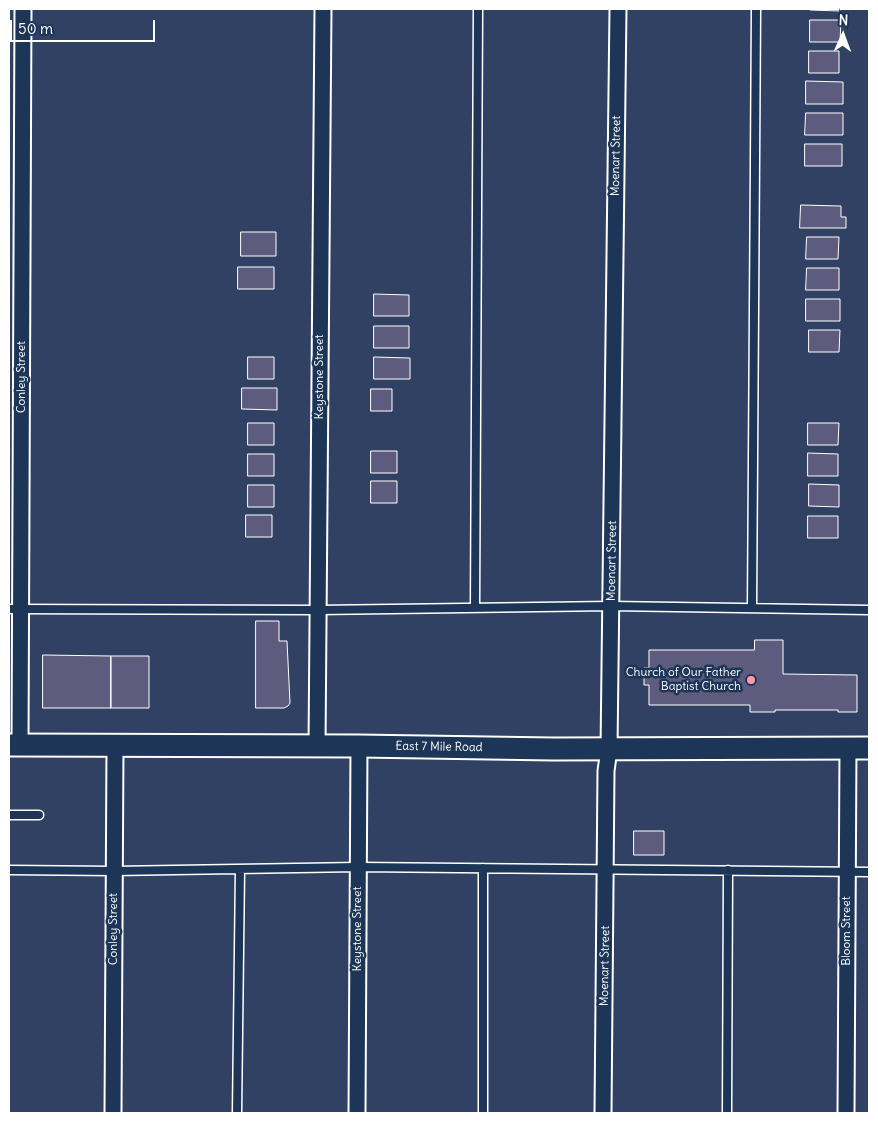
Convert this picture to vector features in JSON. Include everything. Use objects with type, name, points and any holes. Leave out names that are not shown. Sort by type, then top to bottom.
[{"type":"street","name":"Conley Street","points":[[14,745],[18,690],[15,609],[24,9]]},
{"type":"street","name":"Keystone Street","points":[[317,746],[323,9]]},
{"type":"street","name":"Moenart Street","points":[[603,1113],[606,771],[610,749],[618,9]]},
{"type":"street","name":"East 7 Mile Road","points":[[14,745],[610,749],[869,748]]},
{"type":"street","name":"Conley Street","points":[[112,1113],[115,746]]},
{"type":"street","name":"Keystone Street","points":[[357,1113],[359,746]]},
{"type":"street","name":"Bloom Street","points":[[846,1113],[848,748]]},
{"type":"lane","points":[[475,608],[478,9]]},
{"type":"lane","points":[[752,608],[756,9]]},
{"type":"lane","points":[[15,609],[318,610],[611,606],[869,610]]},
{"type":"lane","points":[[9,815],[39,815]]},
{"type":"lane","points":[[9,870],[483,868],[869,872]]},
{"type":"lane","points":[[483,868],[483,1113]]},
{"type":"lane","points":[[237,1113],[240,869]]},
{"type":"lane","points":[[727,1113],[728,870]]},
{"type":"building","points":[[840,9],[840,11],[810,10]]},
{"type":"building","points":[[810,20],[841,20],[840,42],[810,42]]},
{"type":"building","points":[[809,51],[839,51],[839,73],[809,73]]},
{"type":"building","points":[[806,81],[843,82],[843,104],[806,104]]},
{"type":"building","points":[[806,113],[843,113],[843,135],[805,135]]},
{"type":"building","points":[[805,144],[842,144],[842,166],[805,166]]},
{"type":"building","points":[[801,205],[841,206],[841,217],[846,217],[846,228],[800,228]]},
{"type":"building","points":[[241,232],[276,232],[276,256],[241,256]]},
{"type":"building","points":[[807,237],[839,237],[838,259],[806,259]]},
{"type":"building","points":[[238,267],[274,267],[274,289],[238,289]]},
{"type":"building","points":[[807,268],[839,268],[839,290],[806,290]]},
{"type":"building","points":[[374,294],[409,295],[409,316],[374,316]]},
{"type":"building","points":[[806,299],[840,299],[840,321],[806,321]]},
{"type":"building","points":[[374,326],[409,326],[409,348],[374,348]]},
{"type":"building","points":[[809,330],[840,330],[839,352],[809,352]]},
{"type":"building","points":[[248,357],[274,357],[274,379],[248,379]]},
{"type":"building","points":[[374,357],[410,358],[410,379],[374,379]]},
{"type":"building","points":[[242,388],[277,388],[277,410],[242,409]]},
{"type":"building","points":[[371,389],[392,389],[392,411],[371,411]]},
{"type":"building","points":[[248,423],[274,423],[274,445],[248,445]]},
{"type":"building","points":[[808,423],[839,423],[838,445],[808,445]]},
{"type":"building","points":[[371,451],[397,451],[397,473],[371,473]]},
{"type":"building","points":[[808,453],[838,454],[838,476],[808,476]]},
{"type":"building","points":[[248,454],[274,454],[274,476],[248,476]]},
{"type":"building","points":[[371,481],[397,481],[397,503],[371,503]]},
{"type":"building","points":[[809,484],[839,485],[839,507],[809,506]]},
{"type":"building","points":[[248,485],[274,485],[274,507],[248,507]]},
{"type":"building","points":[[246,515],[272,515],[272,537],[246,537]]},
{"type":"building","points":[[808,516],[838,516],[838,538],[808,538]]},
{"type":"building","points":[[256,621],[279,621],[279,641],[287,641],[290,703],[284,708],[256,708]]},
{"type":"building","name":"Church of Our Father Baptist Church","points":[[755,640],[783,640],[783,674],[857,675],[857,712],[838,712],[838,710],[775,710],[775,712],[750,712],[750,705],[649,705],[649,685],[644,685],[644,668],[649,668],[649,650],[754,650]]},
{"type":"building","points":[[43,655],[111,656],[111,708],[43,708]]},
{"type":"building","points":[[111,656],[149,656],[149,708],[111,708]]},
{"type":"building","points":[[634,831],[664,831],[664,855],[634,855]]},
{"type":"place","name":"Church of Our Father Baptist Church","points":[[751,680]]}]
